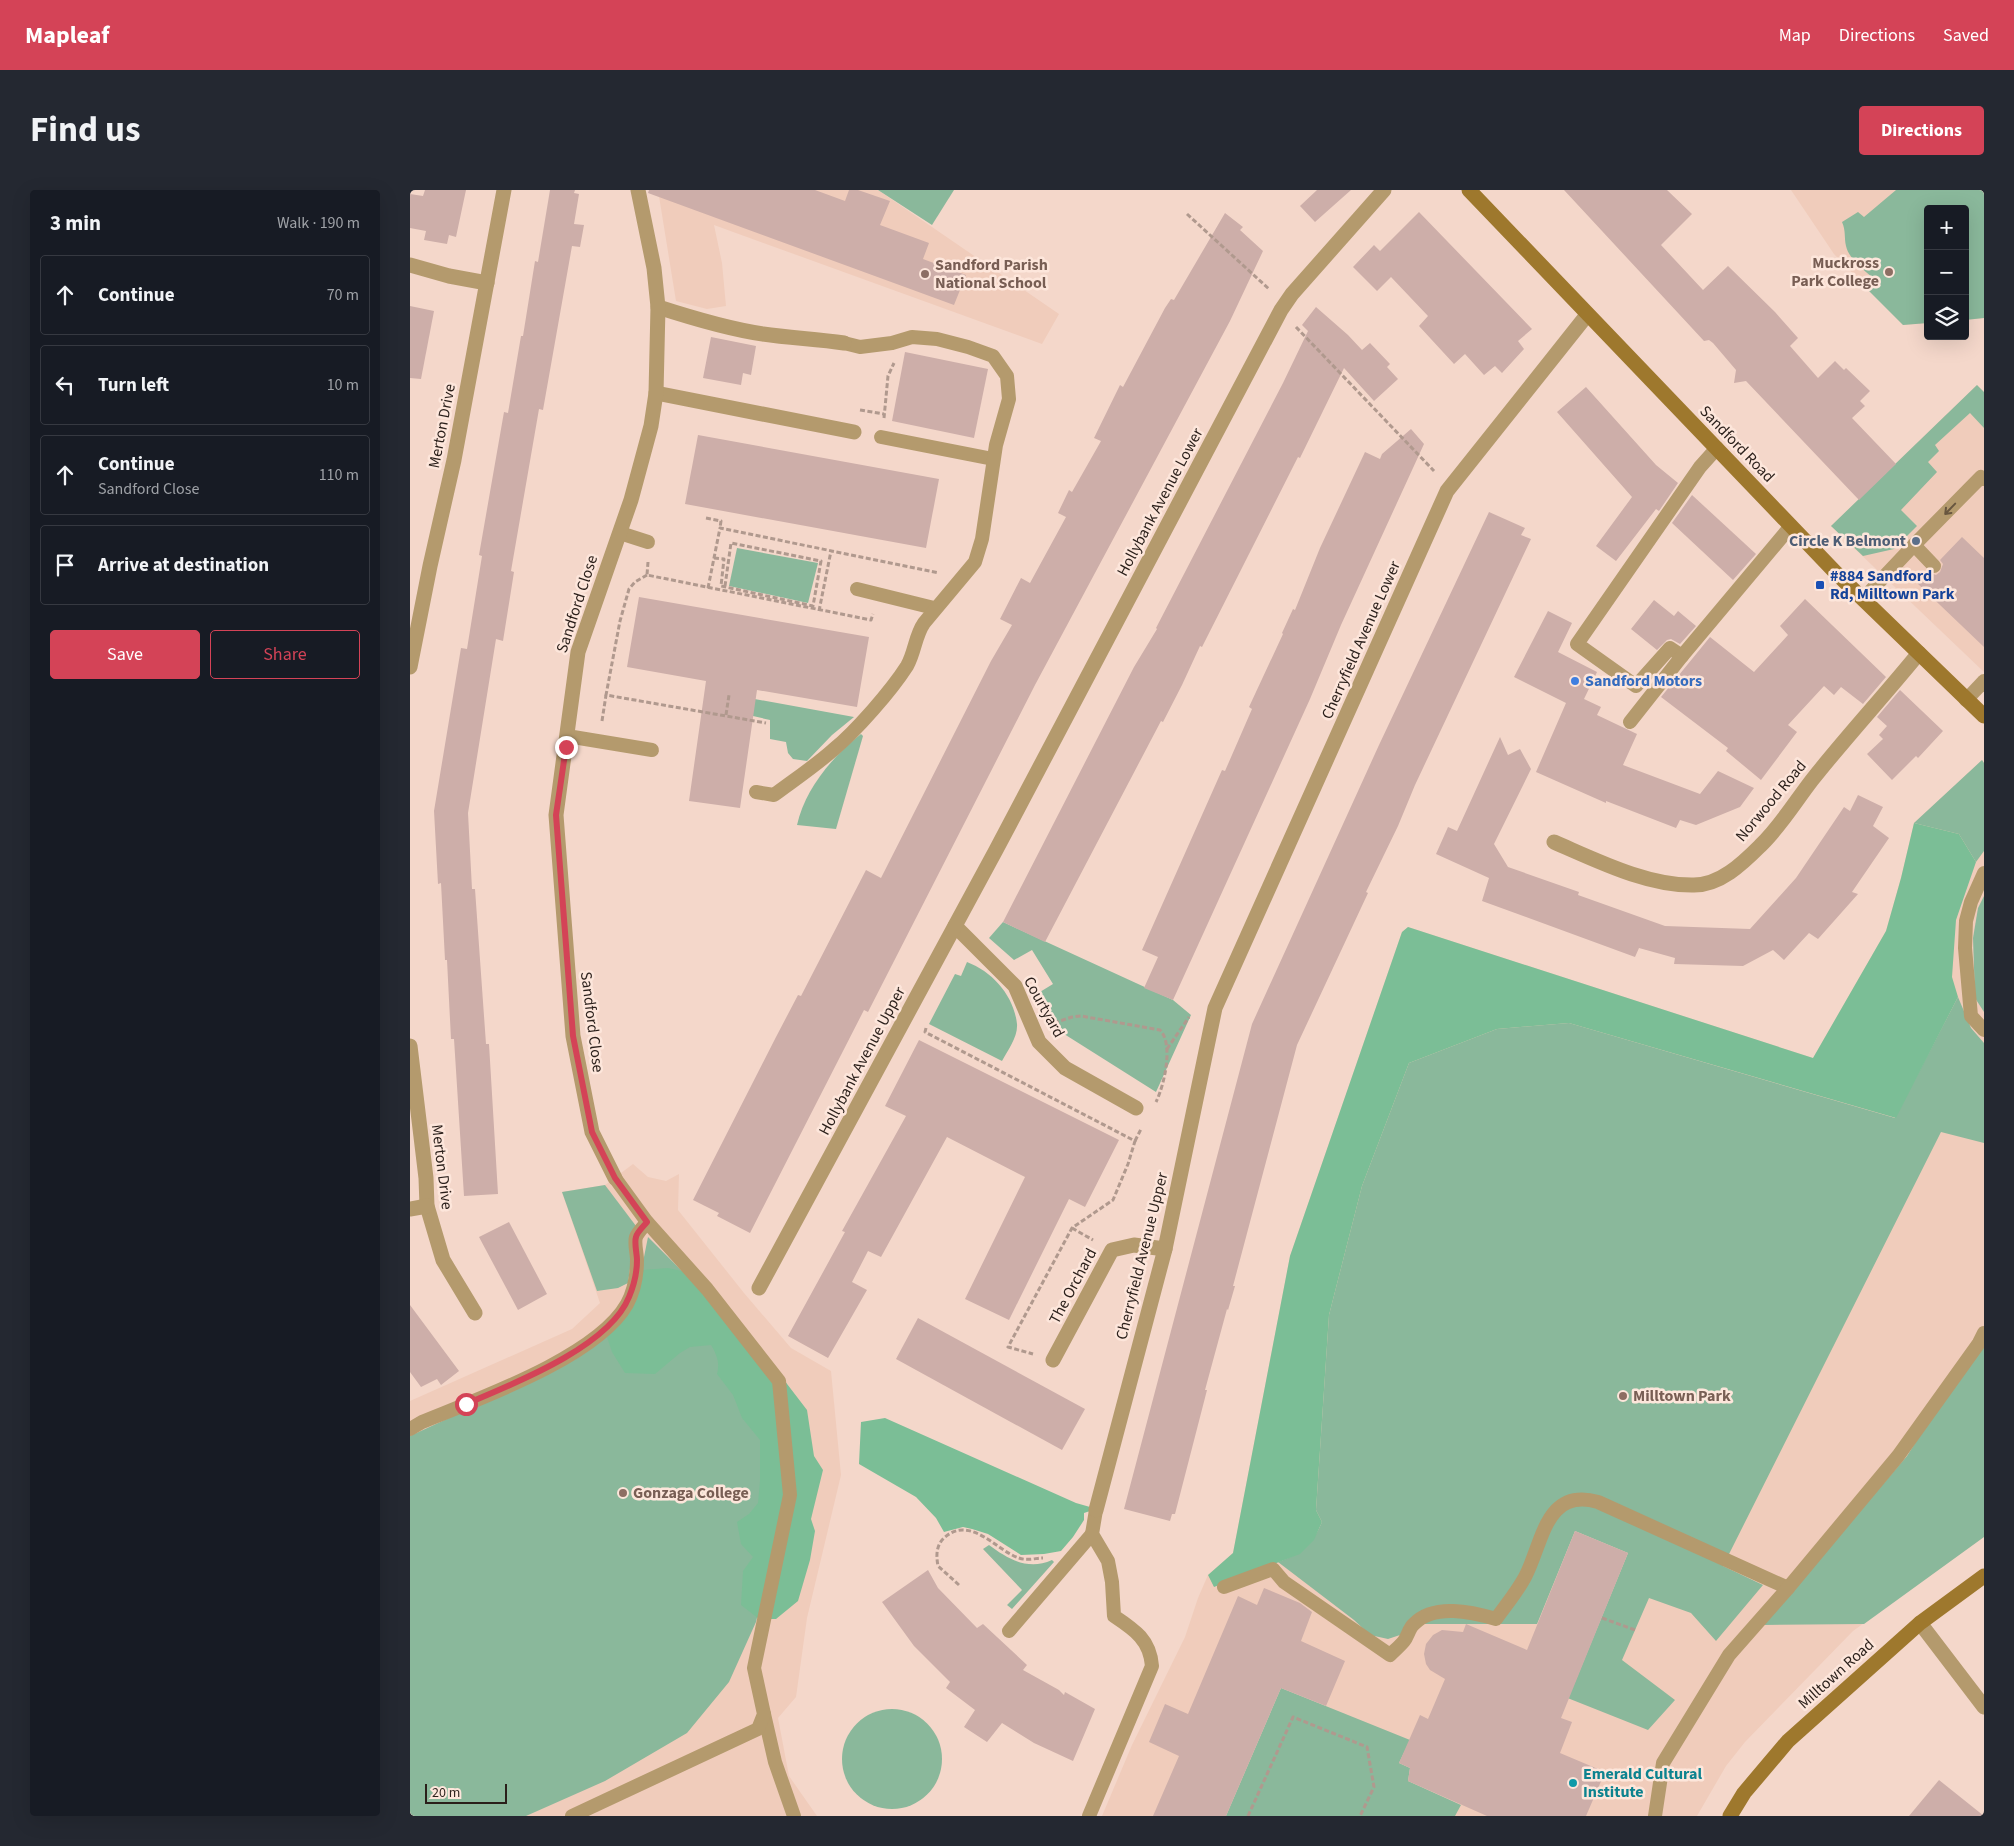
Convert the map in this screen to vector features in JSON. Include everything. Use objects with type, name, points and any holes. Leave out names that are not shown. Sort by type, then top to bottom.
[{"type":"main road","name":"Sandford Road","points":[[1469,190],[1587,315],[1862,599],[1984,716]]},
{"type":"main road","name":"Milltown Road","points":[[1730,1816],[1744,1793],[1788,1741],[1920,1623],[1984,1576]]},
{"type":"street","name":"Merton Drive","points":[[410,667],[454,460],[504,190]]},
{"type":"street","name":"Sandford Close","points":[[615,1178],[592,1132],[573,1036],[556,815],[578,652],[620,533],[651,426],[656,394],[658,307],[654,268],[638,190]]},
{"type":"street","name":"Hollybank Avenue Lower","points":[[996,850],[1281,310],[1292,294],[1384,190]]},
{"type":"street","points":[[410,265],[449,276],[487,283]]},
{"type":"street","points":[[658,307],[704,321],[763,334],[844,343]]},
{"type":"street","name":"Cherryfield Avenue Lower","points":[[1215,1008],[1447,491],[1587,315]]},
{"type":"street","points":[[656,394],[854,432]]},
{"type":"street","name":"Norwood Road","points":[[1554,842],[1604,864],[1663,883],[1694,885],[1714,882],[1734,869],[1762,845],[1812,780],[1919,653]]},
{"type":"street","name":"Hollybank Avenue Upper","points":[[759,1288],[996,850]]},
{"type":"street","name":"Courtyard","points":[[955,926],[1015,986],[1040,1042],[1065,1068],[1136,1108]]},
{"type":"street","name":"Cherryfield Avenue Upper","points":[[1096,1510],[1165,1249],[1215,1008]]},
{"type":"street","name":"Merton Drive","points":[[410,1046],[426,1178],[427,1206],[444,1260],[475,1313]]},
{"type":"street","points":[[410,1208],[427,1206]]},
{"type":"street","name":"The Orchard","points":[[1053,1360],[1112,1250],[1134,1245],[1165,1249]]},
{"type":"street","points":[[1920,1623],[1984,1707]]},
{"type":"lane","points":[[756,792],[774,795],[834,750],[875,706],[907,665],[917,634],[934,608],[975,562],[982,539],[994,459],[1009,399],[1007,376],[993,356],[968,346],[937,339],[912,337],[892,343],[860,347],[844,343]]},
{"type":"lane","points":[[881,437],[994,459]]},
{"type":"lane","points":[[1682,656],[1670,648],[1636,686],[1577,644],[1700,467],[1717,448]]},
{"type":"lane","points":[[1862,599],[1981,477],[1984,480]]},
{"type":"lane","points":[[1630,722],[1682,656],[1791,526]]},
{"type":"lane","points":[[620,533],[648,542]]},
{"type":"lane","points":[[1914,545],[1934,566]]},
{"type":"lane","points":[[857,590],[934,608]]},
{"type":"lane","points":[[1966,700],[1984,681]]},
{"type":"lane","points":[[567,736],[652,750]]},
{"type":"lane","points":[[1984,873],[1969,912],[1964,948],[1971,1016],[1984,1030]]},
{"type":"lane","points":[[615,1178],[647,1222],[708,1289],[779,1382],[790,1495],[754,1668],[775,1762],[794,1816]]},
{"type":"lane","points":[[410,1430],[422,1422],[546,1368],[595,1338],[611,1324],[626,1304],[635,1283],[637,1262],[636,1237],[647,1222]]},
{"type":"lane","points":[[1655,1816],[1663,1763],[1729,1655],[1788,1588],[1898,1456],[1979,1343],[1984,1333]]},
{"type":"lane","points":[[1224,1587],[1273,1569],[1284,1582],[1390,1655],[1404,1642],[1413,1624],[1428,1616],[1451,1609],[1476,1613],[1496,1619],[1525,1577],[1540,1538],[1551,1517],[1566,1501],[1587,1499],[1598,1502],[1788,1588]]},
{"type":"lane","points":[[1009,1631],[1092,1534],[1096,1510]]},
{"type":"lane","points":[[1089,1816],[1152,1666],[1151,1655],[1142,1636],[1114,1616],[1112,1582],[1108,1561],[1092,1534]]},
{"type":"lane","points":[[572,1816],[758,1729],[764,1714]]},
{"type":"path","points":[[1188,214],[1269,288]]},
{"type":"path","points":[[1294,325],[1434,471]]},
{"type":"path","points":[[884,422],[888,376],[896,357],[892,343]]},
{"type":"path","points":[[706,518],[722,521],[708,588]]},
{"type":"path","points":[[720,528],[944,574]]},
{"type":"path","points":[[714,558],[724,559],[721,586],[813,606],[821,561],[731,543],[725,586]]},
{"type":"path","points":[[819,611],[831,551]]},
{"type":"path","points":[[646,575],[649,560]]},
{"type":"path","points":[[601,727],[620,621],[629,589],[635,582],[646,575],[871,620],[879,595]]},
{"type":"path","points":[[606,695],[766,723]]},
{"type":"path","points":[[726,715],[729,695]]},
{"type":"path","points":[[1167,1049],[1191,1015]]},
{"type":"path","points":[[1035,1031],[1062,1019],[1081,1016],[1160,1030],[1166,1039],[1167,1049],[1164,1074],[1154,1106]]},
{"type":"path","points":[[929,1024],[925,1032],[1135,1141]]},
{"type":"path","points":[[1053,1360],[1008,1347],[1072,1228],[1113,1200],[1135,1141],[1145,1123]]},
{"type":"path","points":[[959,1585],[938,1566],[936,1554],[940,1542],[949,1534],[965,1530],[984,1536],[1019,1558],[1074,1555]]},
{"type":"path","points":[[1602,1618],[1635,1630]]},
{"type":"path","points":[[1248,1816],[1293,1717],[1367,1747],[1374,1787],[1360,1816]]},
{"type":"shaded area","name":"Sandford Parish National School","points":[[658,190],[878,190],[1059,314],[1042,344],[714,225],[722,263],[726,306],[707,309],[676,301]]},
{"type":"shaded area","name":"Muckross Park College","points":[[1791,190],[1984,190],[1984,318],[1969,320],[1969,205],[1924,205],[1924,323],[1903,325],[1834,254]]},
{"type":"shaded area","name":"Circle K Belmont","points":[[1977,385],[1984,392],[1984,672],[1831,526]]},
{"type":"shaded area","name":"Milltown Park","points":[[1982,760],[1984,763],[1984,1537],[1853,1631],[1745,1742],[1726,1766],[1697,1816],[1102,1816],[1132,1745],[1185,1637],[1208,1575],[1233,1553],[1290,1256],[1402,932],[1408,927],[1813,1058],[1886,931],[1914,823]]},
{"type":"shaded area","name":"Gonzaga College","points":[[633,1164],[648,1177],[666,1181],[679,1174],[678,1210],[744,1293],[791,1348],[831,1371],[841,1475],[807,1618],[796,1697],[778,1718],[789,1776],[817,1816],[410,1816],[410,1401],[572,1329],[600,1303],[562,1192],[605,1185]]},
{"type":"green space","points":[[878,190],[954,190],[932,225]]},
{"type":"green space","name":"Muckross Park College","points":[[1896,190],[1984,190],[1984,318],[1969,320],[1969,205],[1924,205],[1924,323],[1903,325],[1865,287],[1876,281],[1854,261],[1848,251],[1842,222],[1858,212],[1864,217]]},
{"type":"green space","points":[[1977,385],[1984,392],[1984,428],[1970,413],[1935,445],[1939,451],[1928,462],[1937,472],[1901,510],[1917,526],[1894,549],[1863,556],[1831,526]]},
{"type":"green space","points":[[737,548],[818,563],[808,603],[729,586]]},
{"type":"green space","points":[[733,695],[854,717],[832,735],[807,761],[793,759],[788,753],[786,742],[770,739],[770,720],[731,711]]},
{"type":"green space","points":[[861,734],[863,736],[836,829],[797,825],[806,799],[813,786],[830,763]]},
{"type":"green space","points":[[1982,760],[1984,763],[1984,851],[1976,862],[1959,834],[1914,823]]},
{"type":"green space","points":[[1914,823],[1959,834],[1976,862],[1956,920],[1952,977],[1958,997],[1896,1118],[1569,1023],[1497,1029],[1409,1063],[1362,1186],[1329,1315],[1316,1510],[1322,1522],[1314,1540],[1300,1554],[1214,1587],[1208,1575],[1233,1553],[1290,1256],[1402,932],[1408,927],[1813,1058],[1886,931]]},
{"type":"green space","points":[[1984,896],[1984,1012],[1975,998],[1973,938],[1978,908]]},
{"type":"green space","points":[[1003,922],[1173,1000],[1191,1015],[1156,1092],[1053,1027],[1035,995],[1053,984],[1032,950],[1014,960],[989,938]]},
{"type":"green space","points":[[967,962],[985,972],[1001,986],[1012,1004],[1017,1029],[1002,1061],[929,1024],[955,974],[961,976]]},
{"type":"green space","points":[[1958,997],[1971,1028],[1984,1043],[1984,1143],[1941,1132],[1723,1566],[1763,1585],[1716,1641],[1691,1613],[1649,1598],[1622,1660],[1675,1700],[1648,1730],[1565,1697],[1575,1682],[1628,1553],[1575,1531],[1537,1624],[1410,1624],[1400,1635],[1388,1639],[1370,1635],[1354,1620],[1278,1562],[1305,1548],[1314,1538],[1322,1522],[1316,1510],[1329,1315],[1362,1186],[1409,1063],[1497,1029],[1569,1023],[1895,1118]]},
{"type":"green space","points":[[605,1185],[636,1226],[628,1283],[618,1288],[597,1291],[562,1192]]},
{"type":"green space","name":"Gonzaga College","points":[[648,1237],[703,1292],[786,1497],[756,1622],[729,1682],[687,1733],[605,1781],[526,1816],[410,1816],[410,1436],[531,1380],[590,1346],[637,1292]]},
{"type":"green space","points":[[668,1268],[682,1271],[761,1350],[807,1410],[814,1456],[823,1470],[811,1519],[815,1531],[810,1560],[798,1601],[776,1619],[759,1619],[741,1605],[743,1571],[753,1557],[741,1544],[737,1522],[749,1514],[758,1503],[760,1440],[742,1418],[733,1395],[717,1374],[717,1359],[711,1345],[690,1347],[655,1374],[625,1373],[612,1352],[606,1334],[642,1270]]},
{"type":"green space","points":[[1984,1334],[1984,1537],[1864,1624],[1762,1625],[1907,1456]]},
{"type":"green space","points":[[885,1418],[1076,1503],[1090,1507],[1090,1511],[1084,1513],[1084,1520],[1061,1551],[1044,1554],[1021,1555],[988,1534],[963,1527],[944,1532],[936,1518],[916,1497],[859,1464],[861,1422]]},
{"type":"green space","points":[[989,1545],[1003,1555],[1019,1562],[1035,1564],[1052,1560],[1054,1562],[1012,1609],[1007,1605],[1022,1590],[983,1549]]},
{"type":"green space","points":[[1281,1688],[1410,1740],[1399,1763],[1410,1768],[1408,1781],[1461,1805],[1455,1816],[1226,1816]]},
{"type":"green space","points":[[892,1709],[911,1712],[928,1723],[939,1740],[942,1759],[939,1778],[928,1795],[911,1806],[892,1809],[873,1806],[856,1795],[845,1778],[842,1759],[845,1740],[856,1723],[873,1712]]},
{"type":"building","points":[[425,190],[466,190],[456,237],[449,235],[447,244],[424,240],[426,231],[410,228],[410,194],[423,196]]},
{"type":"building","points":[[550,190],[575,190],[574,193],[579,194],[574,224],[584,225],[580,247],[572,246],[543,410],[539,409],[511,571],[514,572],[503,641],[496,639],[468,813],[472,889],[475,889],[486,1044],[489,1044],[498,1194],[464,1196],[454,1039],[451,1039],[447,960],[445,960],[441,883],[438,884],[434,811],[461,648],[467,649],[482,556],[479,555],[504,412],[508,413],[535,261],[538,262]]},
{"type":"building","points":[[649,190],[815,190],[845,201],[849,190],[858,190],[890,201],[880,225],[929,243],[923,259],[966,275],[954,305],[648,193]]},
{"type":"building","points":[[1317,190],[1351,190],[1315,222],[1300,206]]},
{"type":"building","points":[[1564,190],[1667,190],[1692,214],[1661,245],[1703,290],[1728,266],[1775,312],[1798,338],[1790,346],[1818,378],[1835,361],[1844,370],[1846,368],[1870,391],[1860,401],[1865,406],[1852,418],[1896,464],[1859,500],[1746,381],[1734,383],[1736,370],[1713,343],[1709,340],[1704,341]]},
{"type":"building","points":[[1419,212],[1532,329],[1518,341],[1524,349],[1502,373],[1495,366],[1484,375],[1465,354],[1454,364],[1419,326],[1428,316],[1391,277],[1377,291],[1353,267],[1374,245],[1380,251]]},
{"type":"building","points":[[1225,213],[1243,227],[1240,230],[1263,251],[1230,321],[1035,685],[868,1012],[864,1010],[750,1233],[717,1216],[719,1213],[693,1200],[798,995],[801,996],[866,870],[881,878],[991,661],[1012,625],[1000,619],[1021,578],[1030,583],[1066,517],[1058,513],[1069,490],[1072,492],[1101,441],[1094,438],[1120,385],[1123,387],[1165,308],[1171,299],[1174,300]]},
{"type":"building","points":[[410,306],[434,311],[421,379],[410,378]]},
{"type":"building","points":[[1316,307],[1362,350],[1370,343],[1390,364],[1387,367],[1398,379],[1374,401],[1344,368],[1300,458],[1298,457],[1202,647],[1200,646],[1163,722],[1161,721],[1045,942],[1003,922],[1134,667],[1157,629],[1283,383],[1308,331],[1302,325]]},
{"type":"building","points":[[711,337],[756,346],[751,375],[743,373],[741,385],[703,378]]},
{"type":"building","points":[[905,352],[988,369],[974,438],[892,421]]},
{"type":"building","points":[[1586,387],[1656,465],[1678,483],[1659,511],[1656,509],[1616,561],[1596,546],[1632,497],[1557,412]]},
{"type":"building","points":[[1411,429],[1424,444],[1173,1000],[1144,988],[1158,957],[1142,950],[1222,770],[1225,771],[1252,709],[1249,707],[1293,609],[1295,610],[1320,548],[1365,452],[1380,459],[1382,454]]},
{"type":"building","points":[[698,435],[939,479],[926,548],[685,504]]},
{"type":"building","points":[[1692,495],[1756,554],[1733,580],[1672,523]]},
{"type":"building","points":[[1489,512],[1525,528],[1521,535],[1531,539],[1415,785],[1398,826],[1366,892],[1368,893],[1297,1045],[1233,1286],[1235,1286],[1205,1390],[1207,1390],[1175,1514],[1172,1514],[1170,1521],[1124,1509],[1252,1024],[1379,745]]},
{"type":"building","points":[[1962,537],[1984,558],[1984,647],[1917,583],[1928,572],[1936,575],[1940,572],[1943,564],[1940,560]]},
{"type":"building","points":[[639,597],[869,637],[857,707],[757,690],[740,808],[689,801],[706,681],[627,667]]},
{"type":"building","points":[[1805,599],[1886,677],[1863,704],[1841,687],[1834,695],[1824,686],[1788,725],[1797,732],[1761,780],[1726,751],[1728,748],[1661,697],[1710,637],[1754,672],[1788,635],[1780,626]]},
{"type":"building","points":[[1654,600],[1674,616],[1678,611],[1696,626],[1680,644],[1671,639],[1667,640],[1657,650],[1631,629]]},
{"type":"building","points":[[1548,611],[1572,623],[1558,652],[1597,672],[1584,699],[1601,707],[1597,715],[1637,734],[1623,765],[1700,794],[1718,771],[1754,788],[1740,807],[1696,825],[1680,820],[1676,828],[1606,801],[1606,803],[1536,772],[1566,703],[1514,677]]},
{"type":"building","points":[[1900,690],[1943,731],[1918,758],[1916,756],[1892,780],[1867,754],[1883,739],[1879,735],[1887,726],[1877,717]]},
{"type":"building","points":[[1500,737],[1508,755],[1520,749],[1531,769],[1494,844],[1508,867],[1579,892],[1578,895],[1665,926],[1750,929],[1796,878],[1844,807],[1850,811],[1858,795],[1883,807],[1873,826],[1889,838],[1852,892],[1858,894],[1818,939],[1809,933],[1784,960],[1773,950],[1743,966],[1674,964],[1675,958],[1639,948],[1635,957],[1482,901],[1489,878],[1436,854],[1448,827],[1457,831]]},
{"type":"building","points":[[919,1040],[1119,1140],[1085,1207],[1069,1199],[1009,1320],[965,1299],[1025,1177],[947,1137],[881,1257],[868,1251],[852,1282],[867,1290],[828,1358],[788,1336],[845,1232],[842,1231],[906,1116],[885,1106]]},
{"type":"building","points":[[509,1222],[547,1294],[518,1310],[479,1237]]},
{"type":"building","points":[[410,1305],[459,1371],[441,1385],[437,1379],[421,1387],[410,1372]]},
{"type":"building","points":[[918,1318],[1085,1409],[1062,1450],[896,1359]]},
{"type":"building","points":[[1575,1531],[1628,1553],[1561,1718],[1572,1722],[1560,1753],[1605,1772],[1586,1816],[1487,1816],[1408,1781],[1410,1768],[1399,1763],[1420,1715],[1428,1719],[1445,1679],[1430,1670],[1426,1664],[1424,1654],[1426,1644],[1433,1635],[1442,1630],[1463,1632],[1466,1624],[1527,1650]]},
{"type":"building","points":[[928,1570],[938,1588],[977,1628],[983,1624],[1027,1665],[1023,1670],[1059,1690],[1064,1695],[1065,1692],[1095,1709],[1073,1761],[1034,1743],[1002,1723],[987,1742],[964,1727],[975,1710],[946,1688],[950,1682],[914,1646],[882,1602]]},
{"type":"building","points":[[1264,1588],[1300,1603],[1312,1612],[1301,1641],[1345,1661],[1326,1706],[1281,1688],[1226,1816],[1153,1816],[1179,1756],[1149,1742],[1165,1704],[1188,1714],[1238,1596],[1257,1605]]},
{"type":"building","points":[[1939,1780],[1984,1816],[1909,1816]]},
{"type":"place","name":"Muckross Park College","points":[[1889,272]]},
{"type":"place","name":"Sandford Parish National School","points":[[925,274]]},
{"type":"place","name":"Circle K Belmont","points":[[1916,541]]},
{"type":"place","name":"#884 Sandford Rd, Milltown Park","points":[[1820,585]]},
{"type":"place","name":"Sandford Motors","points":[[1575,681]]},
{"type":"place","name":"Milltown Park","points":[[1623,1396]]},
{"type":"place","name":"Gonzaga College","points":[[623,1493]]},
{"type":"place","name":"Emerald Cultural Institute","points":[[1573,1783]]},
{"type":"route","points":[[466,1404],[546,1368],[595,1338],[611,1324],[626,1304],[635,1283],[637,1262],[636,1237],[647,1222],[615,1178],[592,1132],[573,1036],[556,815],[566,747]]}]
